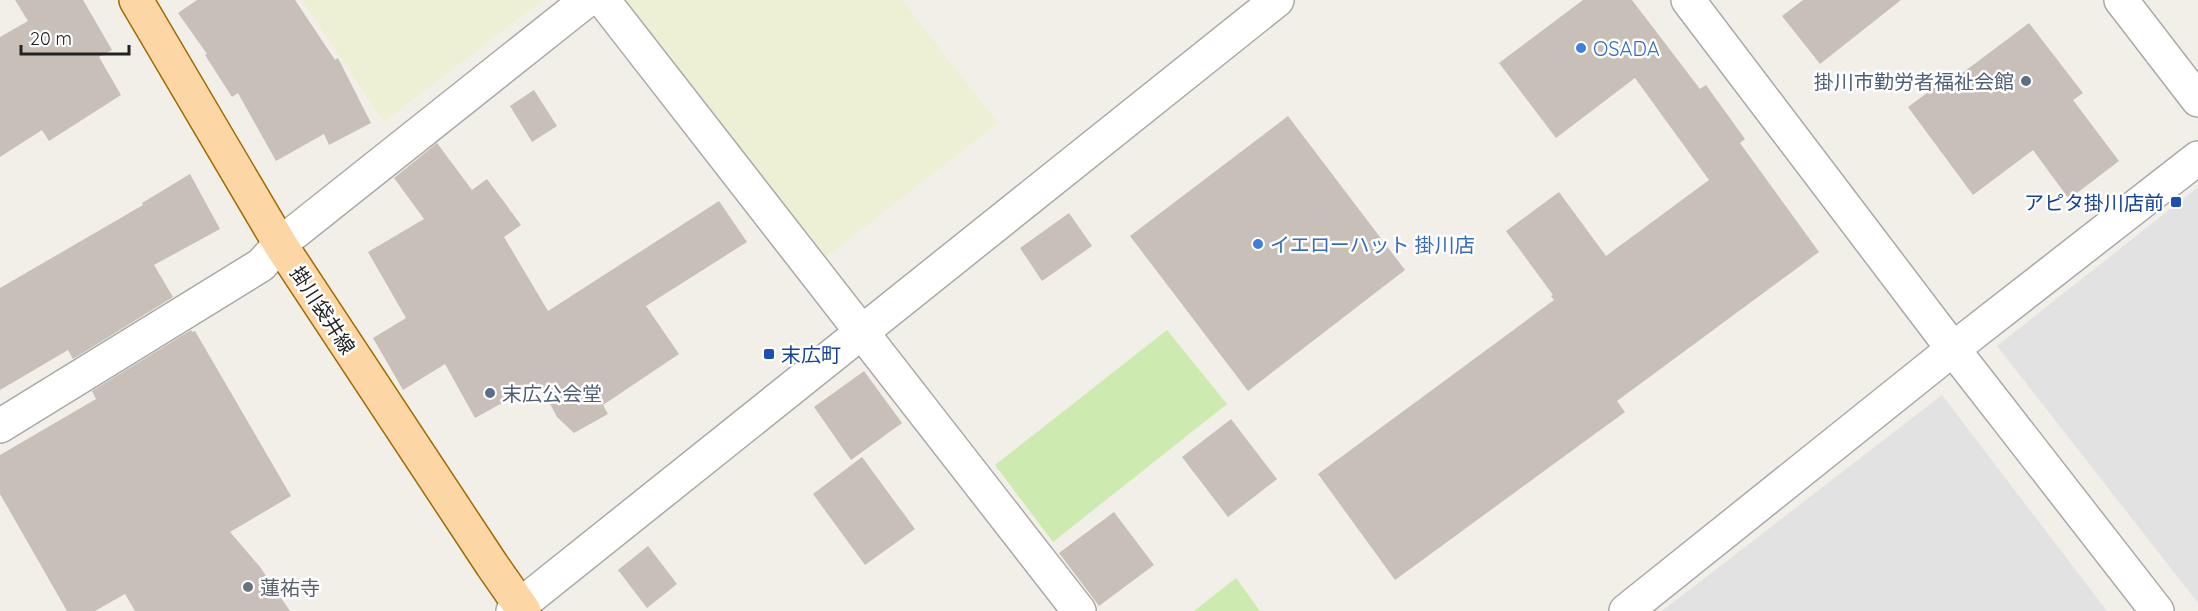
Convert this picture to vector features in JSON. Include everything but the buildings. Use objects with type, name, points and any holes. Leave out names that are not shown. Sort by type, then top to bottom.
[{"type":"main road","name":"掛川袋井線","points":[[136,0],[280,244],[519,609]]},
{"type":"street","points":[[0,426],[261,265],[280,244],[587,0]]},
{"type":"street","points":[[603,0],[1079,611]]},
{"type":"street","points":[[519,609],[1277,0]]},
{"type":"street","points":[[1688,0],[1953,349],[2157,611]]},
{"type":"street","points":[[2121,0],[2198,100]]},
{"type":"street","points":[[1626,611],[1953,349],[2198,158]]},
{"type":"green space","points":[[302,0],[543,0],[384,122]]},
{"type":"green space","points":[[625,0],[902,0],[998,123],[825,258]]},
{"type":"green space","points":[[1167,330],[1227,404],[1053,542],[995,465]]},
{"type":"green space","points":[[1236,578],[1260,611],[1194,611]]},
{"type":"shaded area","points":[[2198,187],[2198,603],[1997,346]]},
{"type":"shaded area","points":[[1942,395],[2107,611],[1662,611]]},
{"type":"place","name":"OSADA","points":[[1581,48]]},
{"type":"place","name":"掛川市勤労者福祉会館","points":[[2026,81]]},
{"type":"place","name":"アピタ掛川店前","points":[[2176,202]]},
{"type":"place","name":"イエローハット 掛川店","points":[[1258,244]]},
{"type":"place","name":"末広町","points":[[769,354]]},
{"type":"place","name":"末広公会堂","points":[[490,393]]},
{"type":"place","name":"蓮祐寺","points":[[248,587]]}]
